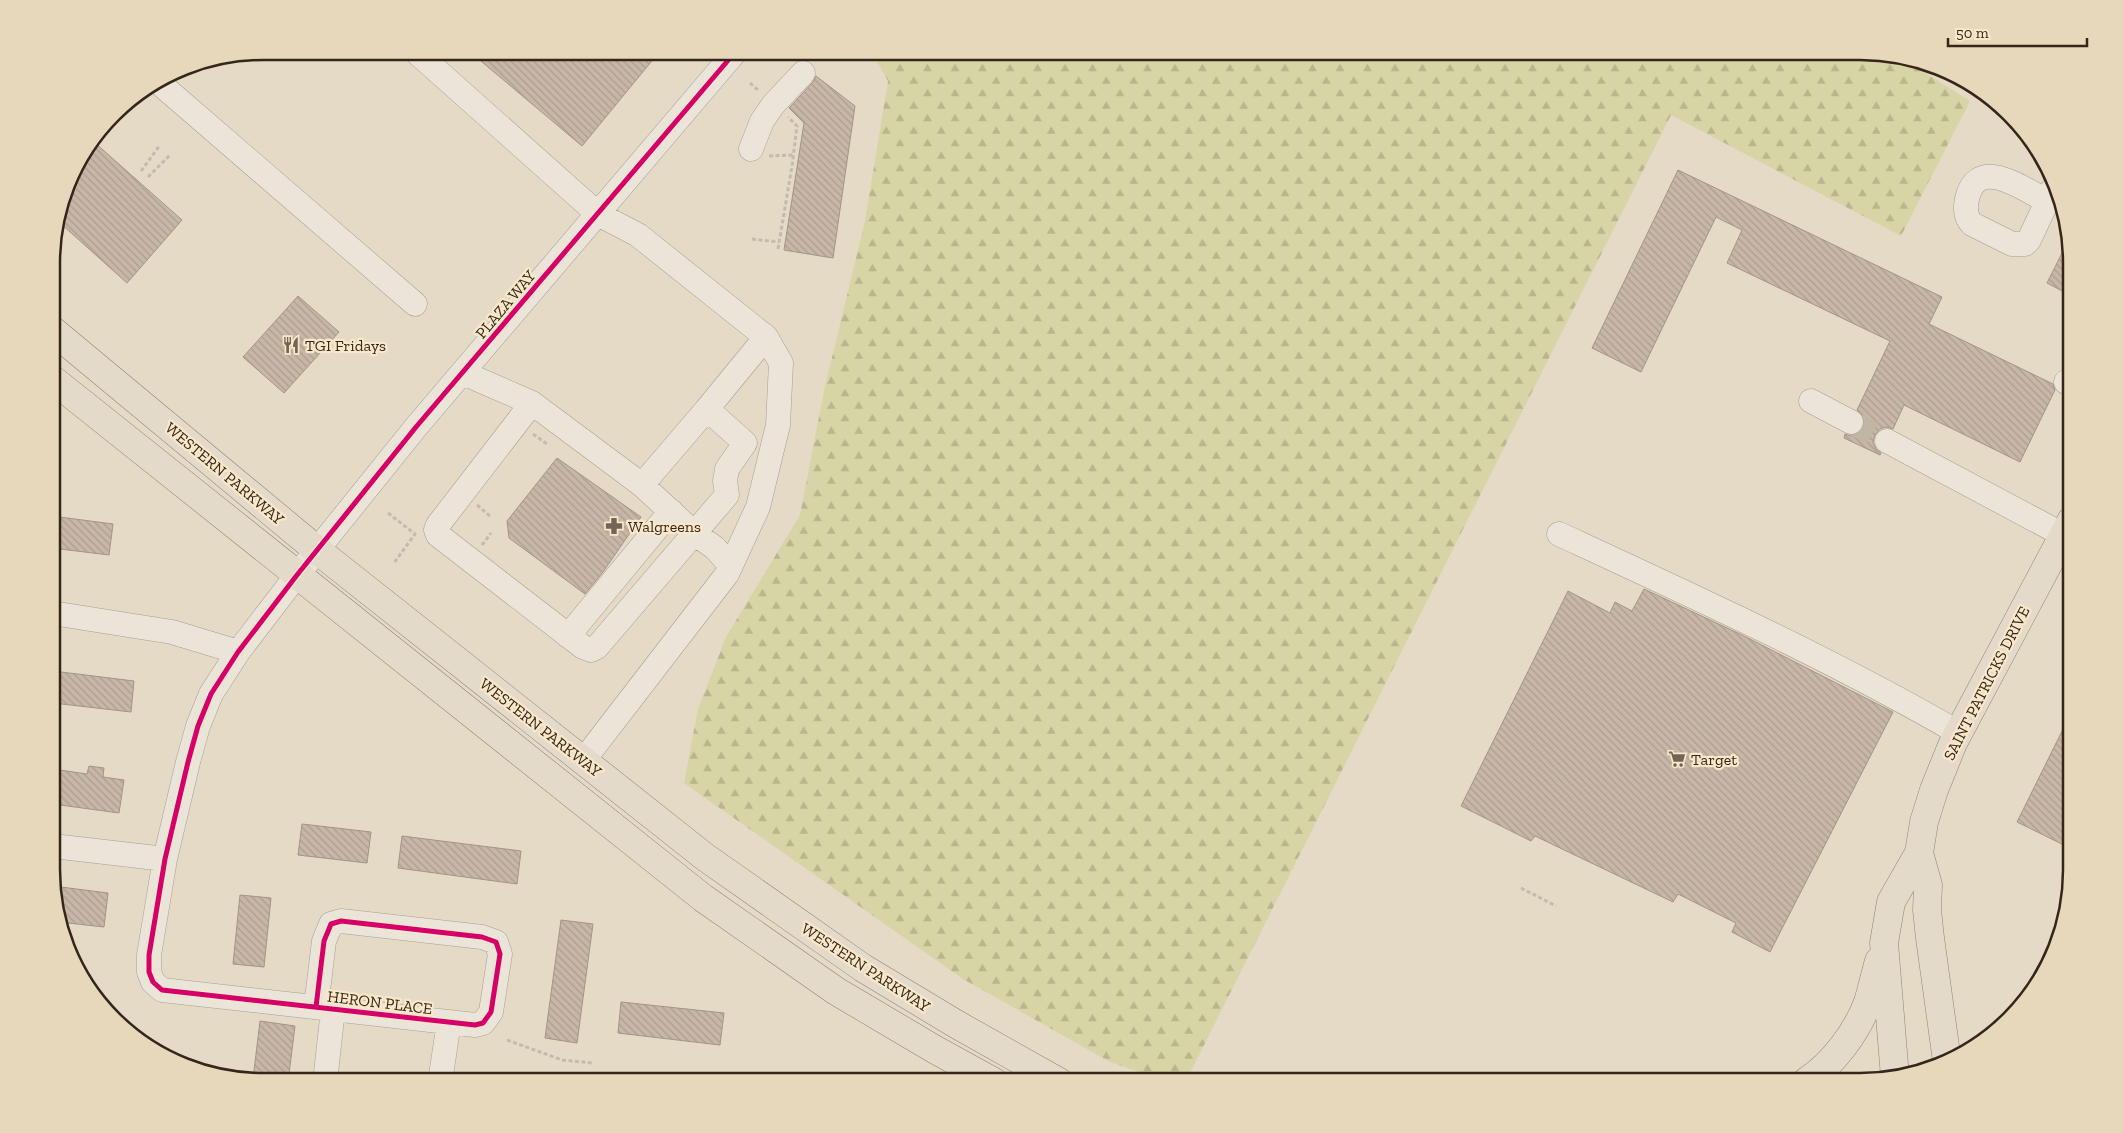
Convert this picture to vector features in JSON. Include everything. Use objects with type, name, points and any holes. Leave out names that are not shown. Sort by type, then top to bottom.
[{"type":"main road","name":"WESTERN PARKWAY","points":[[60,337],[317,550],[705,857],[814,935],[904,993],[1043,1073]]},
{"type":"main road","name":"WESTERN PARKWAY","points":[[60,385],[703,898],[836,991],[934,1050],[977,1073]]},
{"type":"main road","name":"SAINT PATRICKS DRIVE","points":[[1946,1054],[1927,910],[1928,885],[1920,853],[1924,822],[1934,790],[1959,734],[2063,541]]},
{"type":"main road","name":"SAINT PATRICKS DRIVE","points":[[1894,1070],[1884,943],[1891,902],[1920,853]]},
{"type":"main road","points":[[1819,1073],[1833,1058],[1859,1021],[1868,1003],[1884,943]]},
{"type":"street","points":[[425,60],[598,214],[638,235],[766,337],[781,363],[778,425],[773,448],[758,507],[731,566],[727,574],[584,761]]},
{"type":"street","name":"PLAZA WAY","points":[[162,990],[153,982],[150,972],[149,955],[165,859],[198,726],[211,694],[238,652],[296,575],[463,373],[728,60]]},
{"type":"street","points":[[759,152],[762,120],[803,73]]},
{"type":"street","points":[[163,86],[414,304]]},
{"type":"street","points":[[642,485],[766,337]]},
{"type":"street","points":[[463,373],[532,403],[642,485],[694,533],[715,548],[731,566]]},
{"type":"street","points":[[1811,401],[1851,422]]},
{"type":"street","points":[[532,403],[436,530],[444,541],[588,650],[597,647],[727,495]]},
{"type":"street","points":[[707,409],[745,443],[773,448]]},
{"type":"street","points":[[1887,441],[2063,529]]},
{"type":"street","points":[[727,495],[724,481],[726,469],[745,443]]},
{"type":"street","points":[[727,495],[758,507]]},
{"type":"street","points":[[568,636],[671,511]]},
{"type":"street","points":[[1559,534],[1648,575],[1849,674],[1959,734]]},
{"type":"street","points":[[60,614],[172,632],[238,652]]},
{"type":"street","points":[[60,847],[165,859]]},
{"type":"street","name":"HERON PLACE","points":[[162,990],[475,1025],[483,1023],[491,1012],[500,954],[496,942],[472,936],[341,921],[331,924],[324,941],[324,1008]]},
{"type":"street","points":[[324,1008],[325,1073]]},
{"type":"street","points":[[441,1073],[448,1022]]},
{"type":"path","points":[[778,249],[797,126],[785,113]]},
{"type":"path","points":[[141,170],[160,145]]},
{"type":"path","points":[[759,152],[793,155]]},
{"type":"path","points":[[148,177],[171,154]]},
{"type":"path","points":[[752,239],[779,242]]},
{"type":"path","points":[[388,513],[416,534],[394,563]]},
{"type":"path","points":[[1521,888],[1556,906]]},
{"type":"path","points":[[507,1040],[562,1060],[593,1063]]},
{"type":"green space","points":[[876,60],[1874,60],[1919,69],[1970,101],[1901,236],[1671,115],[1190,1073],[1142,1073],[1110,1062],[963,979],[684,783],[698,709],[726,637],[800,515],[824,391],[865,221],[888,81]]},
{"type":"building","points":[[480,60],[653,60],[582,146]]},
{"type":"building","points":[[816,76],[855,106],[833,258],[784,250],[804,123],[789,108],[813,82]]},
{"type":"building","points":[[98,145],[182,220],[127,283],[64,226],[75,185]]},
{"type":"building","points":[[1678,170],[1942,297],[1929,324],[2053,384],[2055,390],[2020,462],[1904,405],[1893,429],[1886,427],[1880,429],[1875,435],[1873,442],[1876,449],[1881,453],[1880,455],[1844,438],[1845,434],[1851,436],[1858,434],[1863,428],[1865,422],[1863,415],[1857,410],[1890,341],[1727,263],[1742,230],[1716,217],[1641,372],[1592,348]]},
{"type":"building","points":[[2063,251],[2063,291],[2047,283]]},
{"type":"building","name":"TGI Fridays","points":[[298,296],[339,332],[284,393],[243,357]]},
{"type":"building","name":"Walgreens","points":[[557,458],[641,517],[603,572],[585,594],[509,538],[507,521]]},
{"type":"building","points":[[60,517],[113,524],[109,555],[60,549]]},
{"type":"building","name":"Target","points":[[1644,589],[1742,635],[1893,712],[1770,952],[1732,932],[1736,923],[1678,894],[1673,902],[1535,836],[1531,841],[1461,806],[1568,591],[1610,613],[1615,602],[1632,611]]},
{"type":"building","points":[[60,672],[134,681],[131,712],[60,704]]},
{"type":"building","points":[[2063,729],[2063,845],[2017,822]]},
{"type":"building","points":[[89,766],[104,768],[103,777],[124,780],[119,813],[60,805],[60,770],[87,774]]},
{"type":"building","points":[[302,824],[371,832],[367,863],[298,855]]},
{"type":"building","points":[[402,836],[521,851],[517,884],[398,868]]},
{"type":"building","points":[[60,887],[108,893],[104,927],[67,923]]},
{"type":"building","points":[[240,895],[271,898],[264,967],[233,964]]},
{"type":"building","points":[[561,920],[593,924],[577,1043],[545,1038]]},
{"type":"building","points":[[621,1002],[724,1013],[720,1045],[618,1033]]},
{"type":"building","points":[[260,1021],[295,1026],[289,1073],[254,1073]]},
{"type":"tunnel","points":[[1851,422],[1887,441]]},
{"type":"cycle path","points":[[316,1007],[324,941],[331,924],[341,921],[482,937],[496,942],[500,954],[491,1012],[483,1023],[475,1025],[162,990],[153,982],[149,972],[149,955],[165,859],[198,726],[211,694],[238,652],[297,575],[416,427],[728,60]]},
{"type":"place","name":"TGI Fridays","points":[[291,345]]},
{"type":"place","name":"Walgreens","points":[[614,526]]},
{"type":"place","name":"Target","points":[[1677,759]]}]
